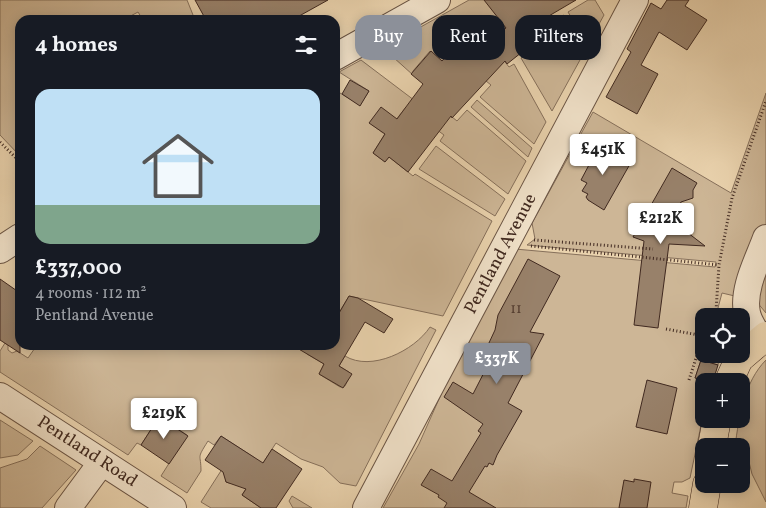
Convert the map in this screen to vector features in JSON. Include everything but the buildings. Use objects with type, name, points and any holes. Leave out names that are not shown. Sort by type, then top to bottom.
[{"type":"main road","points":[[724,371],[736,364],[759,341]]},
{"type":"main road","points":[[703,508],[706,493]]},
{"type":"street","points":[[340,54],[437,0]]},
{"type":"street","name":"Pentland Avenue","points":[[366,508],[635,0]]},
{"type":"street","points":[[759,341],[749,319],[746,306],[751,278],[766,238]]},
{"type":"street","points":[[0,250],[15,240]]},
{"type":"street","name":"Pentland Road","points":[[0,396],[173,508]]},
{"type":"street","points":[[68,508],[102,462]]},
{"type":"path","points":[[717,302],[719,265],[732,198],[766,101]]},
{"type":"path","points":[[0,142],[15,157]]},
{"type":"path","points":[[653,249],[535,239],[527,246],[719,265]]},
{"type":"path","points":[[666,329],[695,334]]},
{"type":"path","points":[[689,380],[696,355],[724,371]]},
{"type":"shaded area","points":[[0,0],[187,0],[193,15],[140,15],[138,12],[132,15],[15,15],[15,151],[0,135]]},
{"type":"shaded area","points":[[469,0],[485,0],[496,15],[442,15]]},
{"type":"shaded area","points":[[539,0],[548,15],[541,15]]},
{"type":"shaded area","points":[[588,0],[595,0],[604,15],[601,20],[601,15],[570,15],[568,12]]},
{"type":"shaded area","points":[[432,21],[432,53],[430,51],[413,71],[413,75],[396,60],[422,60],[422,26]]},
{"type":"shaded area","points":[[361,60],[439,119],[446,112],[457,121],[467,110],[526,161],[508,194],[440,141],[444,135],[406,107],[395,121],[370,123],[383,133],[386,132],[373,153],[385,162],[389,157],[413,176],[415,174],[492,221],[443,316],[349,296],[340,311],[340,93],[360,105],[369,91],[340,73]]},
{"type":"shaded area","points":[[483,60],[504,60],[509,67],[514,64],[546,122],[534,144],[480,97],[491,85],[486,81],[494,72]]},
{"type":"shaded area","points":[[522,60],[580,60],[552,111]]},
{"type":"shaded area","points":[[766,93],[766,313],[756,301],[722,293],[718,308],[695,308],[695,363],[700,363],[695,373],[695,428],[700,428],[698,438],[695,438],[695,454],[690,478],[682,482],[674,482],[672,493],[688,496],[686,508],[383,508],[419,444],[443,390],[515,249],[715,267],[716,262],[527,245],[535,239],[532,223],[593,112],[731,193]]},
{"type":"shaded area","points":[[477,100],[532,148],[528,157],[471,107]]},
{"type":"shaded area","points":[[436,146],[505,199],[495,216],[419,169]]},
{"type":"shaded area","points":[[430,327],[436,330],[356,486],[340,483],[323,467],[301,459],[276,443],[261,466],[255,458],[221,436],[214,445],[208,441],[204,447],[200,456],[201,471],[187,493],[161,476],[187,435],[159,417],[141,445],[137,443],[128,455],[0,372],[0,351],[5,343],[8,345],[8,350],[12,353],[17,351],[28,358],[34,350],[309,350],[307,354],[324,364],[319,374],[340,387],[345,386],[350,376],[349,372],[339,366],[345,356],[367,362],[391,357],[414,344]]},
{"type":"shaded area","points":[[766,360],[766,502],[750,466],[750,438],[736,438],[738,428],[750,428],[750,384]]},
{"type":"shaded area","points":[[0,420],[33,441],[18,455],[0,458]]},
{"type":"shaded area","points":[[40,446],[76,470],[42,508],[0,508],[0,468],[27,459]]},
{"type":"shaded area","points":[[226,463],[226,482],[252,479],[242,495],[261,508],[211,508],[201,502]]},
{"type":"shaded area","points":[[292,496],[312,508],[293,508],[289,501]]}]
